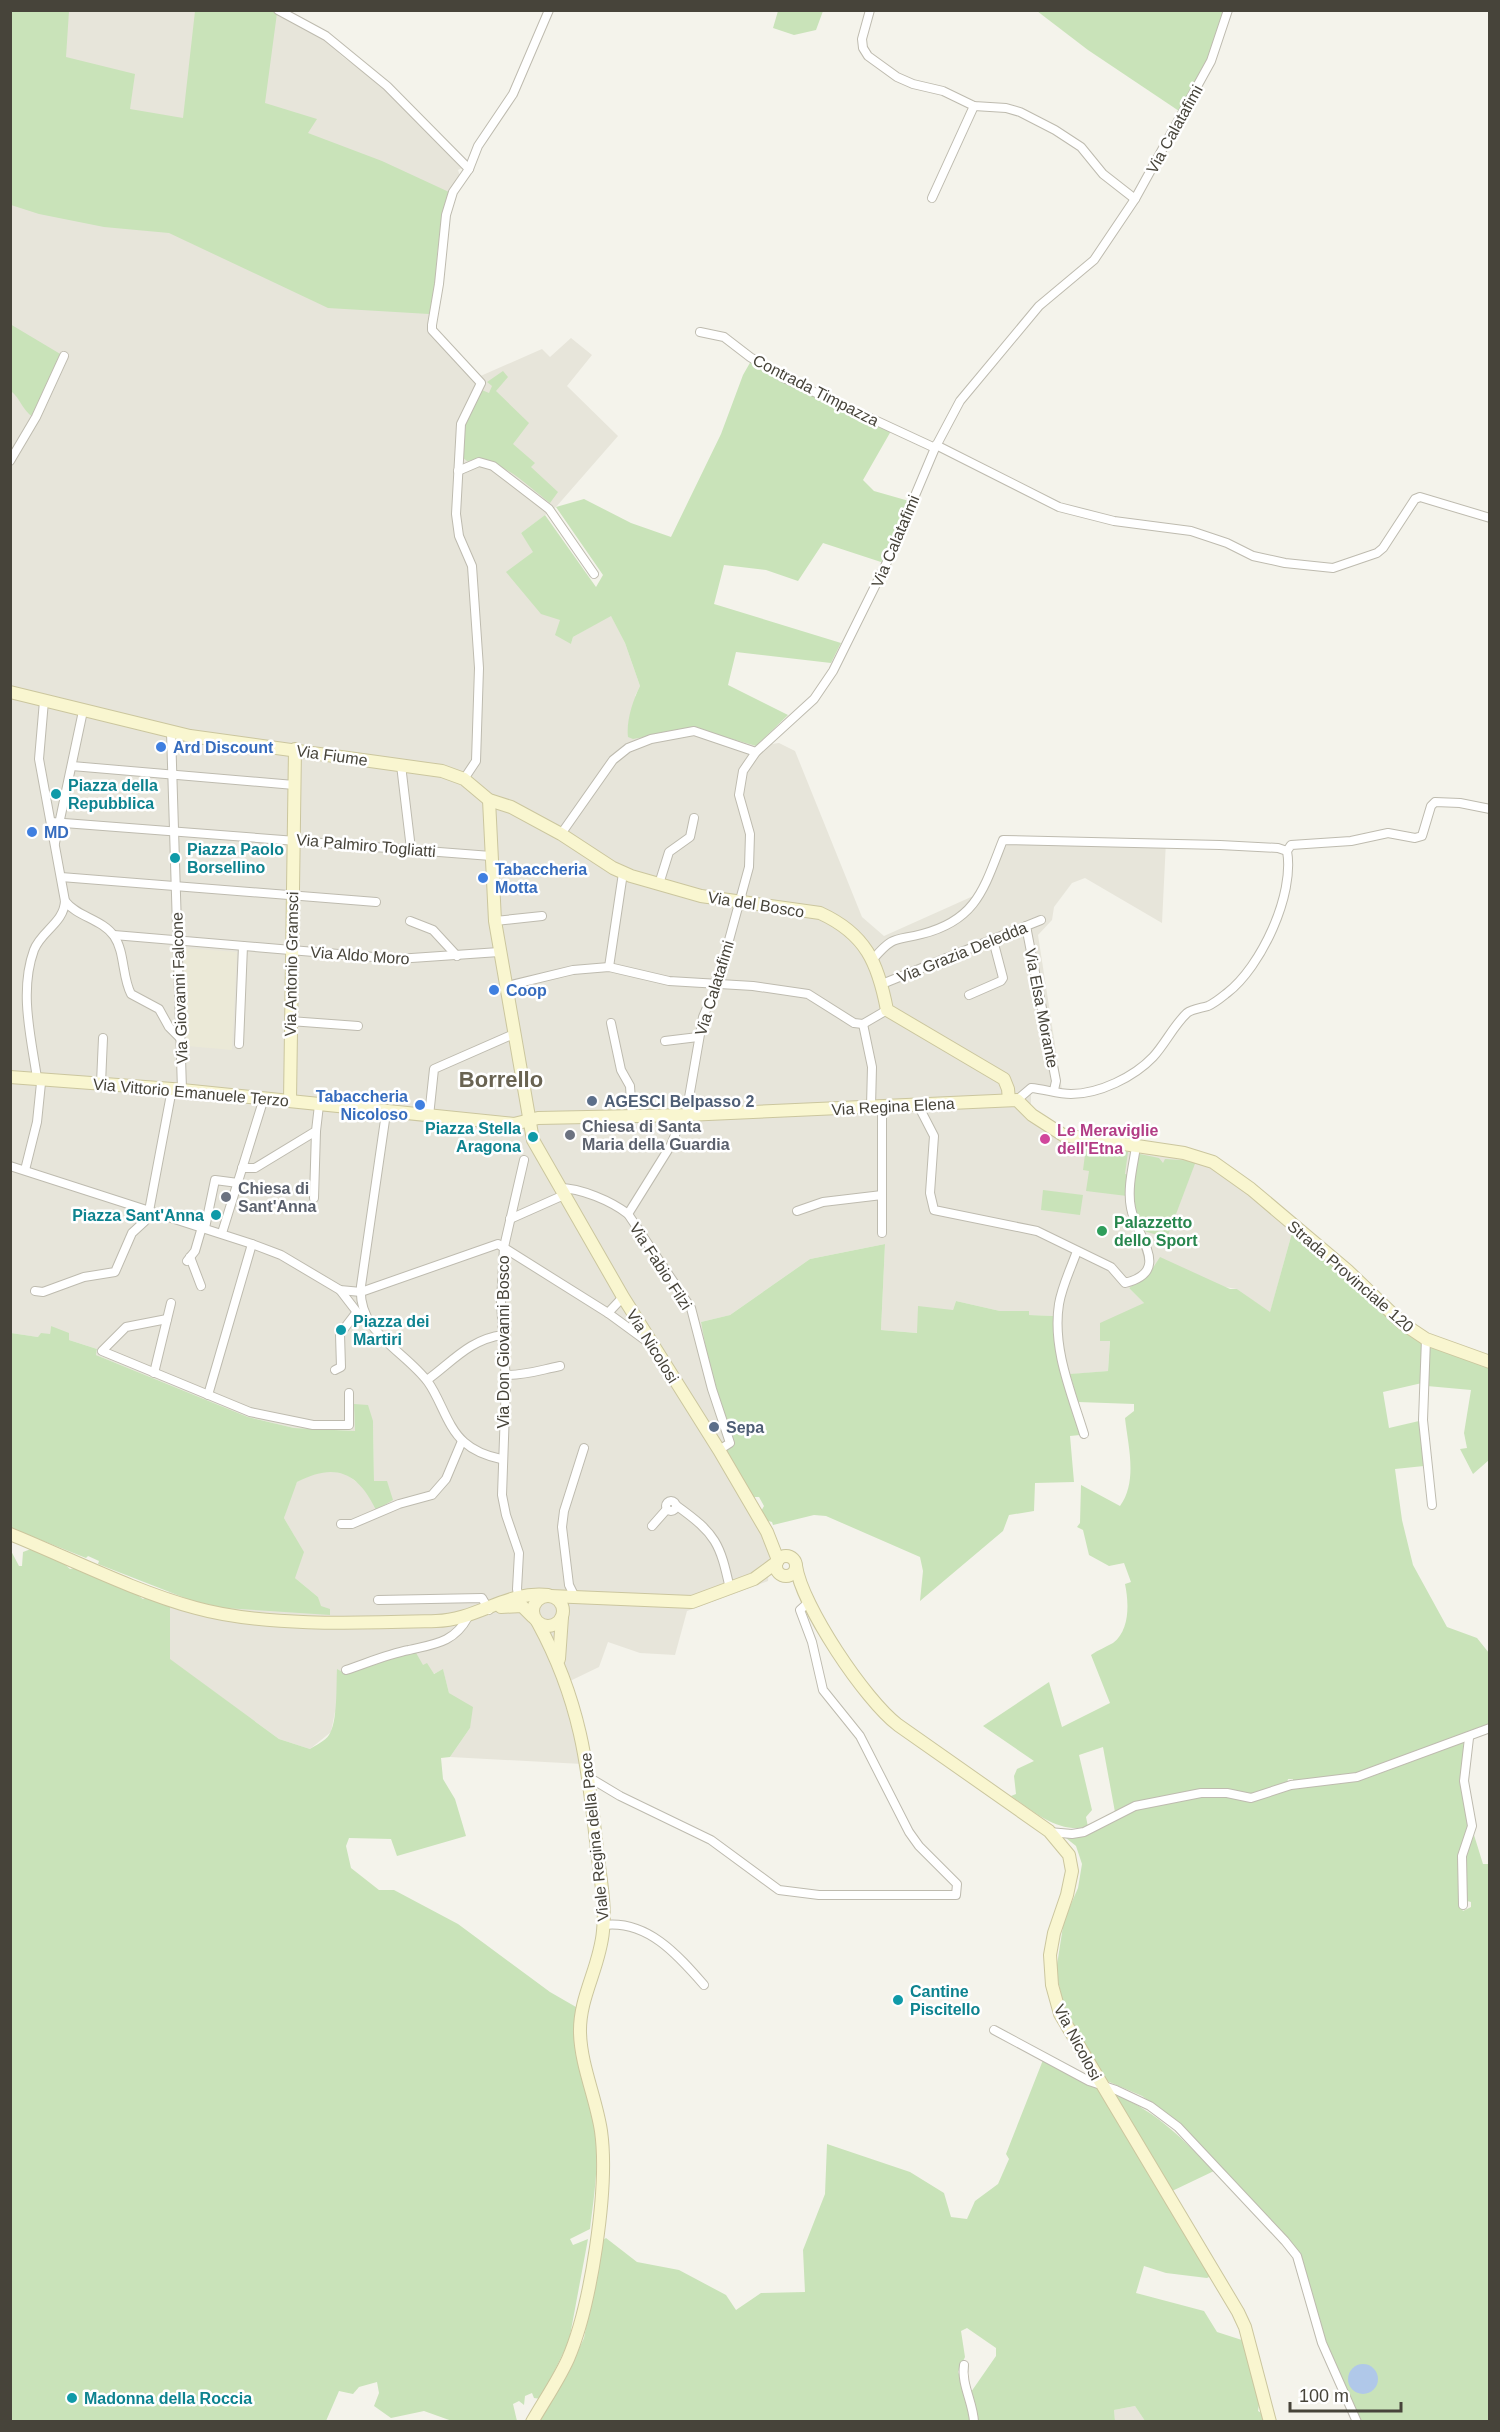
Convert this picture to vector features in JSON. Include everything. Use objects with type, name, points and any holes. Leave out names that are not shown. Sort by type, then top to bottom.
[{"type":"street","points":[[279,10],[326,36],[387,86],[469,169]]},
{"type":"street","points":[[464,779],[476,761],[479,668],[472,566],[456,525],[458,471],[461,424],[481,383],[432,330],[432,325],[440,284],[446,216],[453,192],[469,169],[478,146],[513,94],[549,10]]},
{"type":"street","points":[[870,10],[862,44],[868,56],[897,77],[913,84],[943,91],[974,106],[1006,108],[1056,130],[1081,147],[1104,174],[1135,199]]},
{"type":"street","name":"Via Calatafimi","points":[[628,1214],[671,1144],[684,1115],[705,1008],[717,984],[749,867],[750,834],[739,795],[739,783],[743,771],[756,752],[814,699],[833,671],[887,562],[935,447],[950,417],[972,384],[1039,306],[1094,260],[1135,199],[1211,61],[1228,10]]},
{"type":"street","points":[[932,198],[974,106]]},
{"type":"street","name":"Contrada Timpazza","points":[[700,332],[724,337],[750,357],[784,378],[1059,507],[1114,521],[1191,531],[1227,543],[1254,556],[1285,563],[1333,568],[1377,553],[1383,548],[1415,499],[1420,498],[1490,518]]},
{"type":"street","points":[[10,461],[36,417],[64,356]]},
{"type":"street","points":[[458,471],[479,462],[493,466],[549,509],[594,574]]},
{"type":"street","name":"Via Fiume","points":[[10,692],[171,732],[442,771]]},
{"type":"street","points":[[25,1170],[37,1122],[41,1083],[37,1078],[26,1000],[34,950],[62,916],[65,901],[39,754],[44,701]]},
{"type":"street","points":[[55,845],[83,711]]},
{"type":"street","points":[[561,834],[613,760],[628,748],[651,739],[694,731],[756,752]]},
{"type":"street","points":[[171,732],[174,830]]},
{"type":"street","name":"Via Antonio Gramsci","points":[[288,1101],[295,749]]},
{"type":"street","points":[[401,765],[411,849]]},
{"type":"street","points":[[72,766],[294,785]]},
{"type":"street","name":"Via del Bosco","points":[[442,771],[464,779],[489,800],[510,807],[561,834],[623,873],[701,896],[740,900],[828,917],[865,947],[874,958],[887,1010]]},
{"type":"street","points":[[489,800],[495,921],[499,952],[516,1033],[533,1140]]},
{"type":"street","points":[[1013,1100],[1031,1088],[1069,1094],[1088,1093],[1133,1073],[1153,1057],[1188,1012],[1209,1005],[1248,973],[1262,952],[1267,936],[1278,916],[1290,869],[1287,851],[1291,845],[1351,841],[1388,833],[1415,838],[1422,836],[1431,806],[1435,802],[1471,804],[1490,809]]},
{"type":"street","points":[[659,884],[669,852],[690,837],[694,818]]},
{"type":"street","name":"Via Palmiro Togliatti","points":[[51,822],[491,856]]},
{"type":"street","name":"Via Giovanni Falcone","points":[[149,1210],[177,1089],[180,1038],[174,830]]},
{"type":"street","points":[[874,958],[885,945],[897,938],[922,934],[958,920],[983,892],[1003,840],[1220,845],[1278,848],[1287,851]]},
{"type":"street","points":[[609,967],[623,873]]},
{"type":"street","points":[[61,878],[376,902]]},
{"type":"street","points":[[65,901],[70,908],[90,916],[114,935],[131,994],[159,1008],[170,1027],[180,1038]]},
{"type":"street","points":[[495,921],[542,916]]},
{"type":"street","name":"Via Grazia Deledda","points":[[882,984],[1041,920]]},
{"type":"street","points":[[410,921],[433,930],[457,956]]},
{"type":"street","name":"Via Elsa Morante","points":[[1026,926],[1056,1081],[1054,1090]]},
{"type":"street","name":"Via Aldo Moro","points":[[114,935],[397,959],[499,952]]},
{"type":"street","points":[[969,995],[1002,981],[993,940]]},
{"type":"street","points":[[239,1044],[243,946]]},
{"type":"street","points":[[507,986],[573,970],[609,967],[669,981],[808,994],[854,1023],[863,1024],[887,1010],[1004,1079],[1013,1100],[1063,1135],[1136,1147],[1131,1208],[1149,1252],[1145,1274],[1125,1283],[1111,1268],[1037,1231],[934,1210],[930,1193],[934,1136],[918,1105]]},
{"type":"street","points":[[290,1021],[358,1026]]},
{"type":"street","points":[[610,1023],[621,1070],[630,1086],[632,1116]]},
{"type":"street","points":[[863,1024],[872,1067],[876,1106],[882,1233]]},
{"type":"street","points":[[429,1116],[434,1069],[516,1033]]},
{"type":"street","points":[[665,1041],[698,1037]]},
{"type":"street","points":[[102,1083],[103,1038]]},
{"type":"street","name":"Via Vittorio Emanuele Terzo","points":[[10,1077],[177,1089],[514,1125]]},
{"type":"street","points":[[222,1233],[264,1098]]},
{"type":"street","name":"Via Regina Elena","points":[[514,1125],[530,1116],[545,1118],[684,1115],[1013,1100]]},
{"type":"street","points":[[314,1198],[319,1105]]},
{"type":"street","points":[[372,1325],[363,1311],[363,1289],[386,1113]]},
{"type":"street","points":[[514,1125],[533,1140]]},
{"type":"street","points":[[242,1168],[255,1168],[316,1131]]},
{"type":"street","name":"Via Nicolosi","points":[[533,1140],[623,1298],[719,1450],[785,1561]]},
{"type":"street","name":"Strada Provinciale 120","points":[[1136,1147],[1200,1156],[1225,1169],[1347,1270],[1402,1323],[1426,1339],[1490,1362]]},
{"type":"street","name":"Via Don Giovanni Bosco","points":[[520,1601],[519,1553],[504,1505],[501,1459],[506,1376],[503,1335],[504,1247],[524,1160]]},
{"type":"street","points":[[10,1166],[252,1244],[281,1255],[340,1290],[356,1313],[372,1325],[427,1380],[462,1441],[484,1455],[501,1459]]},
{"type":"street","points":[[201,1286],[188,1259],[195,1251],[216,1180],[238,1183]]},
{"type":"street","points":[[510,1219],[572,1188],[620,1208],[628,1214]]},
{"type":"street","points":[[797,1211],[822,1202],[882,1195]]},
{"type":"street","points":[[35,1291],[43,1292],[84,1277],[115,1272],[132,1233],[145,1221],[149,1210]]},
{"type":"street","name":"Via Fabio Filzi","points":[[628,1214],[691,1308],[712,1389],[730,1443],[719,1450]]},
{"type":"street","points":[[208,1395],[252,1244]]},
{"type":"street","points":[[340,1290],[363,1289],[498,1244],[608,1312],[653,1346]]},
{"type":"street","points":[[1077,1251],[1060,1301],[1056,1329],[1059,1351],[1084,1434]]},
{"type":"street","points":[[608,1312],[623,1298]]},
{"type":"street","points":[[154,1373],[171,1303]]},
{"type":"street","points":[[335,1370],[341,1367],[342,1330],[356,1313]]},
{"type":"street","points":[[621,1322],[635,1317]]},
{"type":"street","points":[[167,1319],[126,1327],[102,1351],[250,1412],[294,1422],[349,1425],[349,1393]]},
{"type":"street","points":[[427,1380],[461,1351],[487,1338],[503,1335]]},
{"type":"street","points":[[1426,1339],[1423,1420],[1432,1504]]},
{"type":"street","points":[[506,1376],[531,1375],[540,1370],[560,1366]]},
{"type":"street","points":[[341,1524],[352,1524],[399,1504],[432,1495],[446,1479],[462,1441]]},
{"type":"street","points":[[575,1597],[571,1592],[567,1572],[562,1527],[564,1511],[584,1448]]},
{"type":"street","points":[[652,1526],[672,1508],[706,1529],[716,1540],[722,1553],[730,1589]]},
{"type":"street","points":[[10,1534],[178,1603],[217,1613],[318,1622],[428,1622],[468,1617],[520,1601],[534,1593],[588,1599],[685,1603],[701,1600],[730,1589],[785,1561]]},
{"type":"street","points":[[753,1579],[791,1574],[785,1561]]},
{"type":"street","points":[[785,1561],[807,1599]]},
{"type":"street","points":[[560,1669],[532,1610],[537,1600],[551,1596],[565,1584],[567,1572]]},
{"type":"street","points":[[784,1575],[807,1599]]},
{"type":"street","points":[[551,1596],[560,1601],[562,1614],[558,1643],[560,1669]]},
{"type":"street","points":[[378,1600],[482,1598],[490,1609]]},
{"type":"street","points":[[520,1601],[536,1620],[554,1625],[570,1604],[588,1599]]},
{"type":"street","points":[[590,1778],[620,1796],[711,1840],[779,1890],[819,1895],[956,1895],[957,1884],[909,1832],[860,1736],[826,1696],[812,1642],[800,1615],[800,1610],[807,1599]]},
{"type":"street","name":"Via Nicolosi","points":[[807,1599],[858,1683],[886,1716],[1049,1832],[1069,1855],[1072,1871],[1051,1943],[1052,1985],[1060,2014],[1245,2327],[1270,2421]]},
{"type":"street","points":[[346,1670],[409,1650],[429,1648],[443,1642],[464,1624],[468,1617]]},
{"type":"street","name":"Viale Regina della Pace","points":[[532,2421],[567,2360],[579,2328],[597,2230],[602,2188],[602,2144],[580,2034],[584,1999],[599,1952],[604,1925],[590,1778],[579,1724],[560,1669]]},
{"type":"street","points":[[1049,1832],[1072,1834],[1084,1832],[1135,1806],[1201,1793],[1227,1793],[1251,1798],[1291,1785],[1357,1777],[1452,1741],[1469,1738],[1490,1728]]},
{"type":"street","points":[[1463,1905],[1461,1863],[1473,1818],[1464,1781],[1469,1738]]},
{"type":"street","points":[[604,1925],[629,1924],[645,1932],[663,1944],[704,1985]]},
{"type":"street","points":[[994,2030],[1101,2085],[1149,2106],[1178,2127],[1297,2256],[1322,2343],[1357,2421]]},
{"type":"street","points":[[964,2365],[963,2380],[971,2400],[974,2421]]},
{"type":"shaded area","points":[[11,11],[273,11],[319,35],[343,57],[381,84],[437,143],[464,167],[458,170],[461,179],[442,234],[429,324],[476,378],[542,349],[550,357],[571,338],[592,355],[567,386],[618,436],[556,507],[521,533],[534,552],[571,644],[573,637],[611,615],[625,643],[640,686],[635,696],[684,728],[694,728],[756,746],[779,743],[795,751],[862,917],[884,936],[980,893],[999,849],[1000,836],[1166,841],[1162,923],[1085,878],[1072,883],[1054,907],[1052,920],[1038,935],[1062,1090],[1031,1091],[1031,1108],[1068,1131],[1201,1151],[1217,1158],[1298,1222],[1292,1233],[1270,1313],[1237,1289],[1149,1274],[1129,1288],[1144,1303],[1110,1340],[1108,1371],[1062,1375],[1054,1338],[1053,1316],[1028,1315],[1029,1311],[1000,1311],[956,1301],[953,1310],[918,1333],[881,1330],[885,1244],[810,1259],[730,1315],[701,1322],[734,1443],[724,1451],[770,1554],[768,1581],[687,1611],[675,1655],[640,1653],[608,1642],[599,1667],[570,1681],[582,1764],[450,1757],[470,1728],[449,1693],[443,1670],[335,1712],[331,1732],[310,1749],[279,1739],[169,1659],[169,1592],[190,1600],[320,1606],[318,1597],[295,1578],[295,1537],[284,1518],[290,1497],[297,1482],[314,1473],[343,1472],[366,1489],[374,1481],[373,1421],[355,1431],[294,1428],[248,1417],[96,1355],[97,1349],[69,1340],[51,1326],[50,1334],[38,1337],[11,1333]]},
{"type":"shaded area","points":[[184,948],[237,952],[232,1050],[187,1046]]},
{"type":"shaded area","points":[[1135,2406],[1145,2421],[1115,2421],[1114,2410]]},
{"type":"green space","points":[[273,10],[277,13],[265,103],[317,119],[308,133],[382,161],[449,192],[437,253],[436,285],[429,314],[328,308],[169,233],[104,227],[39,214],[11,205],[10,11],[69,11],[66,57],[135,74],[130,109],[183,118],[195,11]]},
{"type":"green space","points":[[778,10],[823,11],[816,30],[794,35],[773,28]]},
{"type":"green space","points":[[1037,11],[1225,11],[1207,59],[1179,111],[1088,50]]},
{"type":"green space","points":[[10,324],[62,355],[33,417],[11,391]]},
{"type":"green space","points":[[751,361],[891,431],[863,480],[874,491],[909,501],[884,563],[823,543],[798,581],[766,570],[724,565],[714,604],[841,643],[831,663],[736,652],[728,685],[788,715],[756,746],[694,728],[633,739],[628,737],[628,724],[640,686],[625,643],[611,616],[573,637],[571,644],[555,635],[560,620],[541,614],[506,572],[533,552],[521,533],[545,515],[596,587],[603,575],[556,507],[584,499],[631,523],[671,537],[721,434],[743,375]]},
{"type":"green space","points":[[503,371],[508,377],[496,391],[529,423],[513,444],[535,463],[531,467],[558,492],[550,503],[522,480],[501,467],[479,460],[467,461],[462,457],[464,424],[482,390],[489,393],[492,386],[487,382]]},
{"type":"green space","points":[[1086,1147],[1128,1152],[1125,1174],[1129,1175],[1127,1196],[1086,1191],[1089,1171],[1083,1170]]},
{"type":"green space","points":[[1137,1155],[1159,1158],[1163,1163],[1165,1159],[1196,1161],[1167,1238],[1144,1231],[1136,1213],[1134,1185]]},
{"type":"green space","points":[[1043,1190],[1083,1195],[1080,1215],[1041,1210]]},
{"type":"green space","points":[[1292,1233],[1349,1276],[1423,1341],[1422,1383],[1383,1392],[1389,1428],[1419,1421],[1424,1466],[1395,1469],[1402,1520],[1413,1565],[1447,1627],[1477,1638],[1489,1653],[1489,1725],[1356,1774],[1293,1782],[1293,1779],[1288,1779],[1287,1783],[1252,1796],[1228,1791],[1136,1802],[1115,1812],[1103,1747],[1079,1755],[1092,1810],[1086,1817],[1088,1827],[1066,1827],[1047,1820],[1011,1796],[1016,1794],[1014,1776],[1017,1769],[1034,1761],[983,1726],[1049,1682],[1062,1727],[1110,1703],[1091,1655],[1113,1643],[1123,1631],[1127,1616],[1125,1584],[1131,1582],[1124,1563],[1109,1566],[1089,1555],[1083,1530],[1077,1527],[1080,1523],[1081,1485],[1120,1506],[1126,1496],[1130,1463],[1125,1418],[1134,1411],[1134,1404],[1078,1402],[1070,1374],[1108,1371],[1110,1341],[1100,1341],[1100,1323],[1144,1303],[1129,1288],[1149,1274],[1160,1257],[1230,1289],[1237,1289],[1270,1312]]},
{"type":"green space","points":[[885,1244],[881,1330],[917,1333],[918,1306],[953,1310],[956,1301],[1000,1311],[1029,1311],[1029,1315],[1053,1316],[1059,1361],[1080,1435],[1070,1436],[1074,1482],[1035,1483],[1034,1511],[1009,1515],[1003,1531],[920,1601],[923,1571],[920,1557],[826,1516],[814,1515],[773,1525],[772,1522],[765,1520],[760,1513],[764,1506],[759,1497],[751,1497],[724,1451],[734,1443],[712,1381],[701,1322],[730,1315],[810,1259]]},
{"type":"green space","points":[[51,1326],[69,1333],[69,1340],[97,1349],[96,1355],[248,1417],[294,1428],[355,1431],[354,1404],[368,1405],[373,1421],[374,1481],[387,1481],[393,1500],[376,1510],[369,1497],[353,1479],[334,1472],[323,1473],[297,1482],[284,1518],[304,1552],[295,1578],[318,1597],[321,1606],[330,1609],[330,1615],[224,1608],[190,1600],[98,1564],[99,1561],[88,1556],[86,1558],[11,1528],[11,1333],[38,1337],[41,1333],[50,1334]]},
{"type":"green space","points":[[1428,1344],[1489,1366],[1489,1460],[1473,1474],[1460,1449],[1467,1448],[1464,1433],[1471,1390],[1427,1386]]},
{"type":"green space","points":[[10,1549],[19,1566],[22,1566],[23,1552],[31,1549],[62,1562],[70,1569],[75,1568],[133,1592],[143,1599],[147,1597],[170,1607],[170,1659],[279,1739],[310,1749],[327,1737],[334,1721],[337,1669],[346,1674],[415,1651],[423,1665],[427,1663],[434,1674],[443,1669],[449,1693],[473,1707],[470,1728],[450,1757],[441,1758],[443,1779],[455,1799],[466,1836],[397,1856],[391,1839],[349,1838],[346,1846],[351,1868],[379,1890],[394,1890],[458,1924],[550,1992],[576,2007],[577,2053],[596,2140],[596,2178],[590,2229],[570,2239],[573,2245],[588,2239],[569,2341],[541,2399],[534,2398],[532,2393],[525,2396],[524,2405],[519,2401],[513,2404],[517,2421],[452,2421],[424,2411],[391,2418],[374,2406],[379,2393],[377,2382],[359,2387],[353,2394],[339,2391],[326,2421],[11,2421]]},
{"type":"green space","points":[[1464,1742],[1462,1781],[1469,1824],[1458,1857],[1459,1903],[1463,1911],[1471,1907],[1471,1902],[1467,1901],[1464,1858],[1474,1835],[1483,1864],[1490,1864],[1489,2421],[1361,2421],[1328,2348],[1301,2258],[1178,2122],[1142,2096],[1107,2081],[1077,2032],[1063,2003],[1056,1971],[1064,1920],[1078,1888],[1082,1864],[1076,1846],[1066,1838],[1137,1808],[1220,1795],[1245,1800],[1274,1791],[1370,1777]]},
{"type":"green space","points":[[1043,2060],[1097,2088],[1211,2276],[1207,2278],[1166,2273],[1144,2266],[1136,2293],[1204,2311],[1217,2332],[1245,2341],[1260,2399],[1258,2411],[1265,2415],[1266,2421],[1145,2421],[1135,2406],[1114,2410],[1115,2421],[975,2421],[971,2392],[996,2356],[996,2348],[967,2328],[961,2331],[965,2357],[958,2372],[969,2398],[972,2421],[539,2422],[568,2373],[584,2338],[603,2240],[606,2238],[637,2262],[679,2270],[726,2295],[736,2310],[761,2293],[805,2292],[803,2250],[825,2194],[827,2144],[910,2172],[944,2193],[951,2217],[967,2219],[975,2201],[998,2184],[1009,2159],[1006,2154]]},
{"type":"green space","points":[[1116,2094],[1158,2119],[1214,2171],[1170,2192],[1112,2096]]},
{"type":"water","points":[[1363,2364],[1374,2368],[1378,2379],[1374,2390],[1363,2394],[1352,2390],[1348,2379],[1352,2368]]},
{"type":"place","name":"Ard Discount","points":[[161,747]]},
{"type":"place","name":"Piazza della Repubblica","points":[[56,794]]},
{"type":"place","name":"MD","points":[[32,832]]},
{"type":"place","name":"Piazza Paolo Borsellino","points":[[175,858]]},
{"type":"place","name":"Tabaccheria Motta","points":[[483,878]]},
{"type":"place","name":"Coop","points":[[494,990]]},
{"type":"place","name":"AGESCI Belpasso 2","points":[[592,1101]]},
{"type":"place","name":"Tabaccheria Nicoloso","points":[[420,1105]]},
{"type":"place","name":"Chiesa di Santa Maria della Guardia","points":[[570,1135]]},
{"type":"place","name":"Piazza Stella Aragona","points":[[533,1137]]},
{"type":"place","name":"Le Meraviglie dell'Etna","points":[[1045,1139]]},
{"type":"place","name":"Chiesa di Sant'Anna","points":[[226,1197]]},
{"type":"place","name":"Piazza Sant'Anna","points":[[216,1215]]},
{"type":"place","name":"Palazzetto dello Sport","points":[[1102,1231]]},
{"type":"place","name":"Piazza dei Martiri","points":[[341,1330]]},
{"type":"place","name":"Sepa","points":[[714,1427]]},
{"type":"place","name":"Cantine Piscitello","points":[[898,2000]]},
{"type":"place","name":"Madonna della Roccia","points":[[72,2398]]},
{"type":"district","name":"Borrello","points":[[501,1079]]}]
